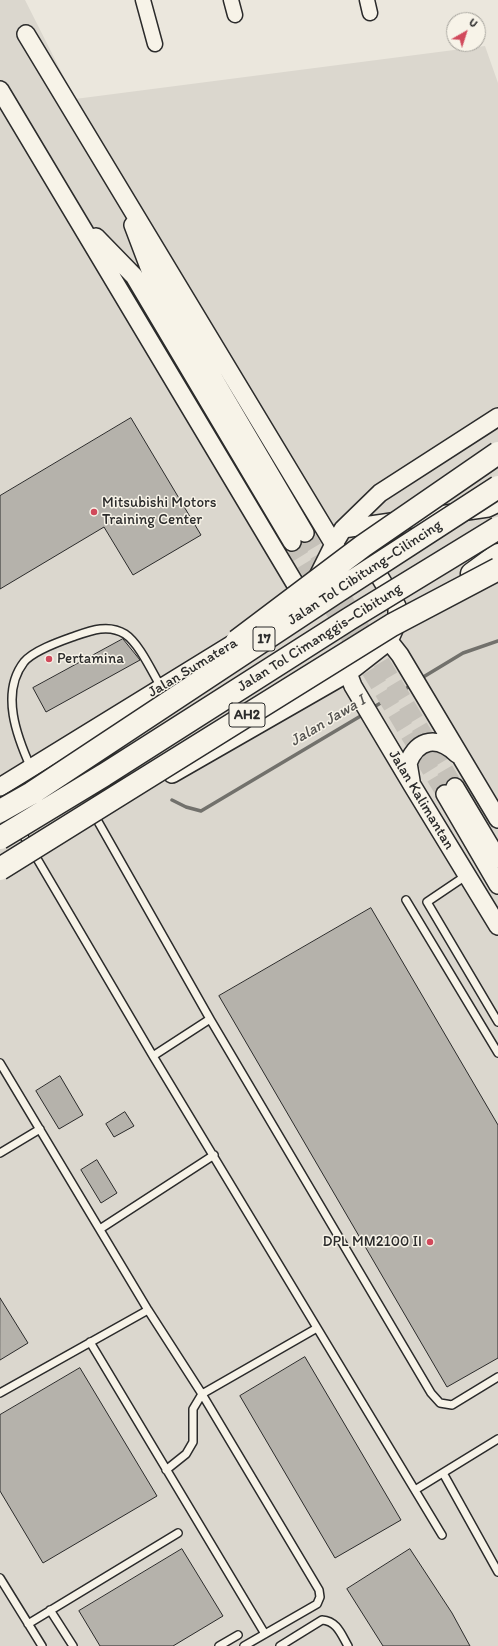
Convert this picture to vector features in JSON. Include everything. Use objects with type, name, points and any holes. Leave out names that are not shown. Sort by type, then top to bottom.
[{"type":"highway","points":[[32,793],[363,546],[498,453]]},
{"type":"highway","name":"Jalan Tol Cibitung–Cilincing","points":[[32,793],[329,596],[498,487]]},
{"type":"highway","name":"Jalan Tol Cimanggis–Cibitung","points":[[0,838],[104,775],[349,619],[498,528]]},
{"type":"highway","points":[[472,574],[498,555]]},
{"type":"highway","points":[[398,625],[498,558]]},
{"type":"highway","name":"AH2","points":[[0,869],[398,625],[498,569]]},
{"type":"highway","points":[[398,625],[452,595],[498,580]]},
{"type":"highway","name":"17","points":[[5,806],[32,793]]},
{"type":"street","points":[[143,0],[155,44]]},
{"type":"street","points":[[231,0],[235,15]]},
{"type":"street","points":[[26,34],[334,544],[358,571],[378,574],[398,606],[398,625],[408,668],[498,819]]},
{"type":"street","points":[[0,90],[306,602]]},
{"type":"street","points":[[76,216],[134,276],[299,538],[150,270],[118,185]]},
{"type":"street","points":[[306,602],[334,544],[344,529],[380,494],[498,417]]},
{"type":"street","points":[[344,529],[488,508],[498,503]]},
{"type":"street","name":"Jalan Sumatera","points":[[5,806],[31,768],[161,687],[358,571]]},
{"type":"street","points":[[0,874],[348,673],[398,625],[472,574]]},
{"type":"street","name":"Jalan Kalimantan","points":[[348,673],[374,722],[498,926]]},
{"type":"street","points":[[412,785],[408,763],[418,747],[423,744],[436,742],[444,745],[461,759]]},
{"type":"street","points":[[498,859],[450,791],[498,885]]},
{"type":"lane","points":[[31,768],[14,729],[10,704],[13,682],[24,661],[49,646],[95,629],[117,630],[130,638],[161,687]]},
{"type":"lane","points":[[5,806],[35,853],[153,1056],[214,1154],[442,1536]]},
{"type":"lane","points":[[96,818],[210,1019],[431,1393],[440,1403],[452,1405],[498,1377]]},
{"type":"lane","points":[[467,875],[427,902],[498,1022]]},
{"type":"lane","points":[[406,900],[498,1053]]},
{"type":"lane","points":[[153,1056],[210,1019]]},
{"type":"lane","points":[[0,1063],[148,1310],[202,1394],[319,1590],[320,1597],[316,1604],[244,1646]]},
{"type":"lane","points":[[0,1153],[40,1128]]},
{"type":"lane","points":[[100,1229],[214,1154]]},
{"type":"lane","points":[[0,1394],[148,1310]]},
{"type":"lane","points":[[166,1470],[186,1454],[193,1442],[193,1410],[202,1394],[317,1328]]},
{"type":"lane","points":[[90,1342],[265,1634]]},
{"type":"lane","points":[[415,1490],[498,1439]]},
{"type":"lane","points":[[443,1473],[498,1572]]},
{"type":"lane","points":[[28,1624],[178,1533]]},
{"type":"lane","points":[[0,1578],[42,1646]]},
{"type":"lane","points":[[50,1610],[73,1646]]},
{"type":"lane","points":[[280,1646],[322,1620],[334,1623],[348,1646]]},
{"type":"lane","points":[[219,1646],[238,1635]]},
{"type":"shaded area","points":[[0,0],[25,0],[75,99],[446,51],[486,52],[486,49],[498,83],[498,1646],[0,1646]]},
{"type":"building","name":"Mitsubishi Motors Training Center","points":[[131,418],[201,535],[133,575],[104,527],[0,589],[0,496]]},
{"type":"building","points":[[123,639],[140,660],[46,712],[33,688]]},
{"type":"building","name":"DPL MM2100 II","points":[[371,908],[498,1125],[498,1358],[447,1387],[219,996]]},
{"type":"building","points":[[60,1076],[83,1115],[59,1129],[36,1091]]},
{"type":"building","points":[[125,1112],[134,1126],[114,1137],[106,1124]]},
{"type":"building","points":[[97,1160],[117,1193],[101,1203],[81,1170]]},
{"type":"building","points":[[0,1298],[28,1343],[0,1360]]},
{"type":"building","points":[[305,1357],[401,1520],[335,1558],[240,1396]]},
{"type":"building","points":[[80,1368],[157,1496],[43,1563],[0,1491],[0,1415]]},
{"type":"building","points":[[182,1549],[223,1616],[173,1646],[100,1646],[79,1611]]},
{"type":"building","points":[[410,1549],[452,1613],[470,1646],[383,1646],[347,1589]]},
{"type":"waterway","name":"Jalan Jawa I","points":[[420,679],[463,653],[498,641]]},
{"type":"waterway","name":"Jalan Jawa I","points":[[372,708],[412,685]]},
{"type":"waterway","name":"Jalan Jawa I","points":[[172,800],[186,807],[201,811],[364,714]]},
{"type":"tunnel","points":[[305,533],[455,787]]},
{"type":"tunnel","points":[[292,542],[445,794]]},
{"type":"place","name":"Mitsubishi Motors Training Center","points":[[94,512]]},
{"type":"place","name":"Pertamina","points":[[49,659]]},
{"type":"place","name":"DPL MM2100 II","points":[[430,1242]]}]
